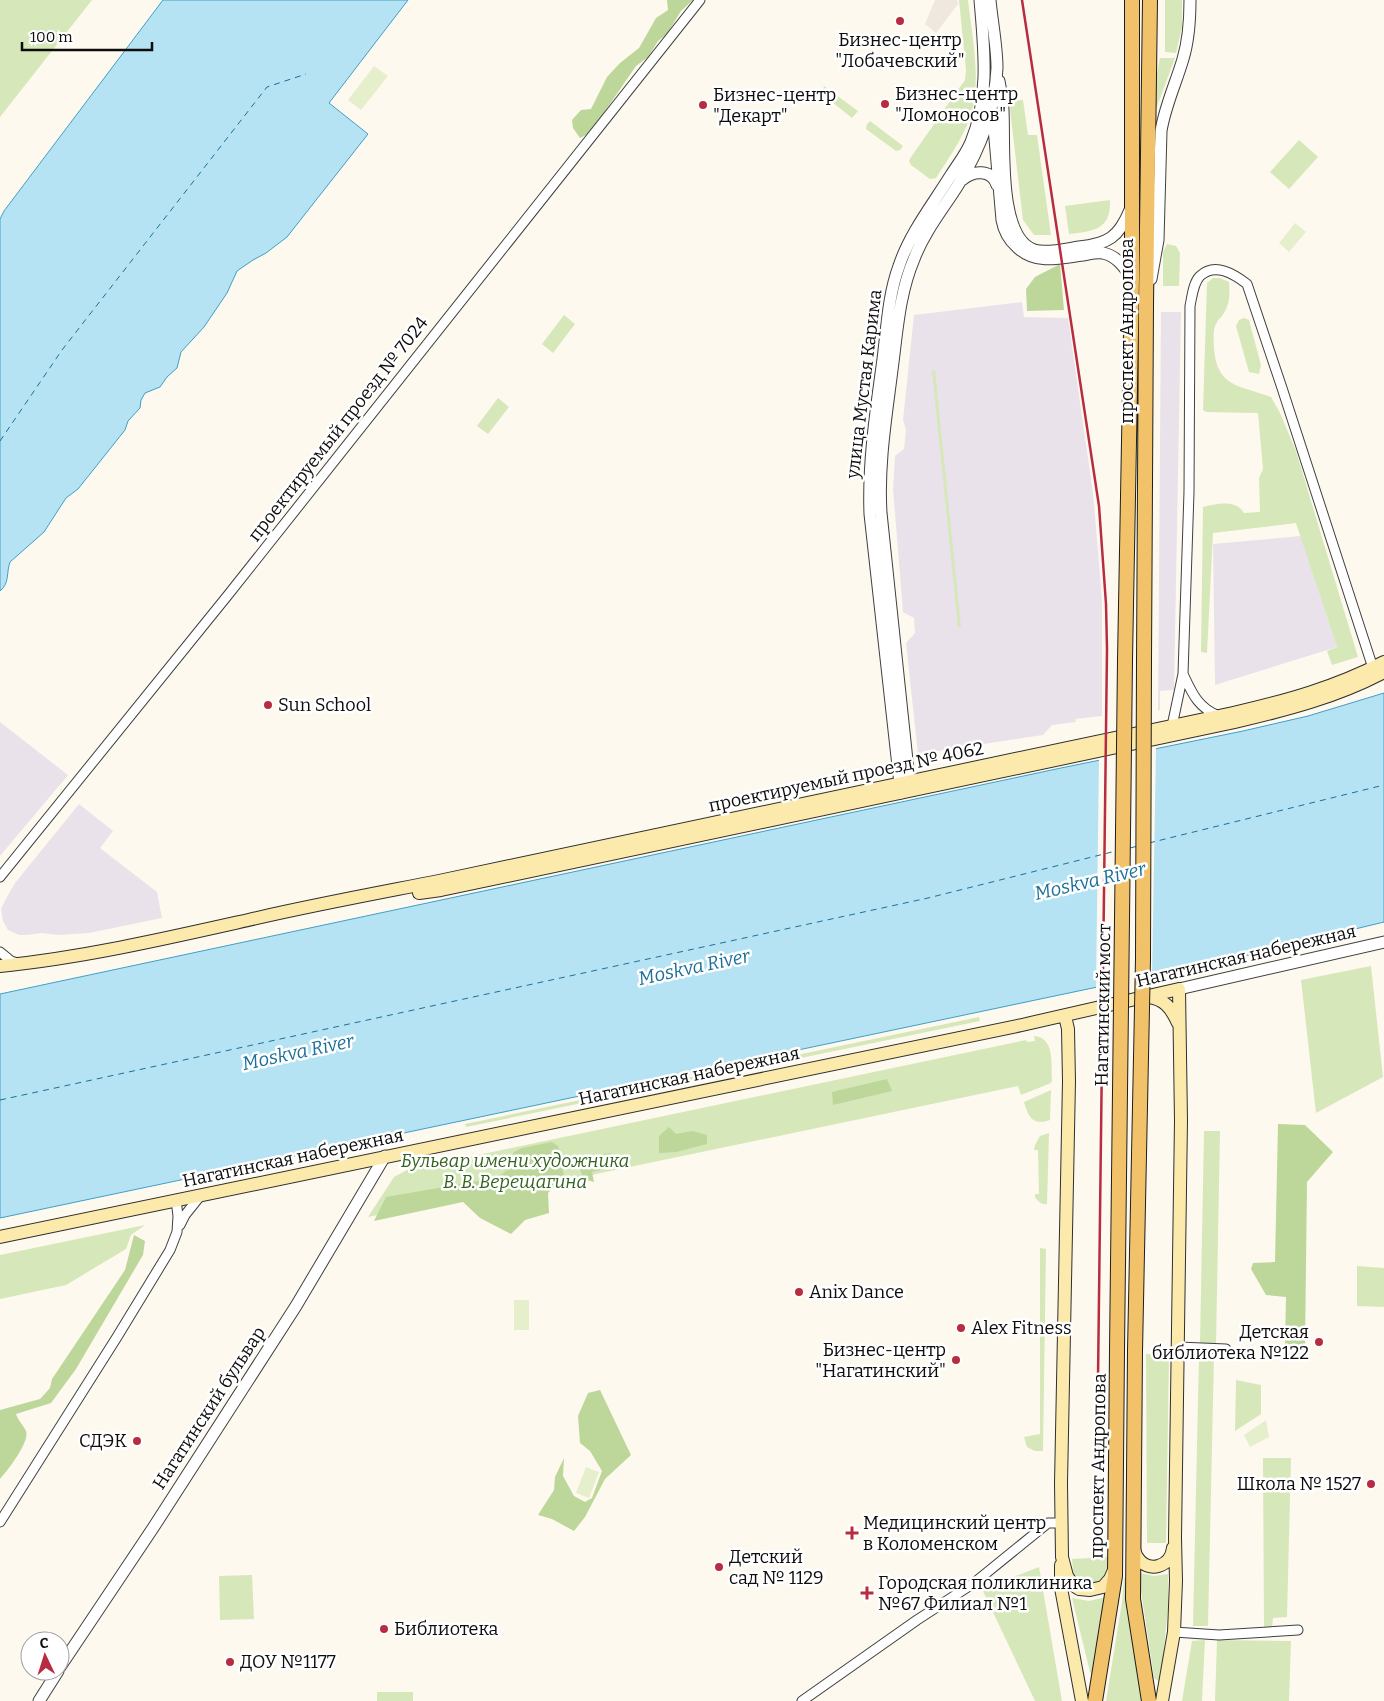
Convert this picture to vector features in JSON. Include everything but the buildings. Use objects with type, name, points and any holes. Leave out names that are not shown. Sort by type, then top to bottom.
[{"type":"main road","name":"проспект Андропова","points":[[1125,660],[1132,278],[1132,0]]},
{"type":"main road","name":"проспект Андропова","points":[[1149,1701],[1133,1599],[1133,1544],[1143,958],[1146,305],[1150,0]]},
{"type":"main road","name":"Нагатинский мост","points":[[1118,1350],[1125,660]]},
{"type":"main road","name":"проектируемый проезд № 4062","points":[[905,788],[1266,715],[1340,692],[1380,667]]},
{"type":"main road","name":"проектируемый проезд № 4062","points":[[0,966],[23,964],[176,936],[310,906],[441,890],[905,788],[1220,716],[1278,702],[1324,688],[1380,667]]},
{"type":"main road","name":"Нагатинская набережная","points":[[0,1237],[1065,1016],[1179,989]]},
{"type":"main road","points":[[1162,1701],[1174,1632],[1176,1581],[1181,1120],[1179,989]]},
{"type":"main road","points":[[1146,996],[1158,998],[1166,1002],[1179,1026]]},
{"type":"main road","points":[[1065,1016],[1068,1029],[1068,1120],[1065,1214],[1061,1588],[1082,1701]]},
{"type":"main road","name":"проспект Андропова","points":[[1095,1701],[1115,1576],[1118,1350]]},
{"type":"main road","points":[[1133,1544],[1137,1557],[1142,1562],[1149,1566],[1157,1566],[1166,1563],[1171,1557],[1175,1538]]},
{"type":"main road","points":[[1062,1558],[1065,1572],[1071,1583],[1084,1590],[1096,1590],[1106,1584],[1115,1565]]},
{"type":"street","name":"проектируемый проезд № 7024","points":[[0,877],[228,595],[700,0]]},
{"type":"street","name":"улица Мустая Карима","points":[[905,788],[870,514],[870,472],[891,297],[898,268],[918,226],[971,142],[981,108],[984,90],[985,58],[980,0]]},
{"type":"street","points":[[990,0],[1003,112],[1002,148],[1011,222],[1019,238],[1032,250],[1040,252],[1104,243],[1112,238],[1125,224],[1132,204]]},
{"type":"street","points":[[1146,305],[1158,240],[1161,130],[1188,37],[1190,0]]},
{"type":"street","points":[[985,58],[993,101]]},
{"type":"street","points":[[997,67],[989,135],[1004,231],[1012,243],[1036,259],[1104,253],[1120,262],[1132,278]]},
{"type":"street","name":"улица Мустая Карима","points":[[905,788],[881,513],[882,451],[902,298],[906,281],[919,247],[989,135]]},
{"type":"street","points":[[989,135],[1002,148]]},
{"type":"street","points":[[971,142],[989,135]]},
{"type":"street","points":[[959,184],[969,175],[984,173],[993,177],[998,188]]},
{"type":"street","points":[[1172,726],[1183,674],[1189,492],[1190,306],[1200,276],[1213,270],[1223,270],[1237,276],[1246,284],[1380,667]]},
{"type":"street","points":[[1183,674],[1191,691],[1202,707],[1220,716]]},
{"type":"street","name":"Нагатинская набережная","points":[[1179,989],[1384,942]]},
{"type":"street","points":[[0,952],[11,961],[23,964]]},
{"type":"street","name":"Нагатинский бульвар","points":[[70,1652],[153,1528],[296,1306],[385,1156]]},
{"type":"street","points":[[365,1160],[369,1175],[367,1185]]},
{"type":"street","points":[[0,1522],[170,1250],[185,1215],[201,1195]]},
{"type":"street","points":[[176,1200],[177,1232]]},
{"type":"street","points":[[1178,1347],[1226,1349]]},
{"type":"street","points":[[802,1701],[974,1583],[1048,1523],[1061,1522]]},
{"type":"street","points":[[1174,1632],[1219,1635],[1298,1630]]},
{"type":"street","points":[[39,1701],[52,1681]]},
{"type":"shaded area","points":[[935,0],[957,0],[958,4],[936,33],[925,24]]},
{"type":"shaded area","points":[[1022,302],[1024,317],[1068,318],[1093,493],[1099,563],[1102,603],[1102,716],[1075,719],[1076,722],[1052,725],[1043,735],[918,754],[906,643],[915,633],[914,618],[903,612],[893,489],[895,456],[904,449],[906,430],[903,420],[914,315]]},
{"type":"shaded area","points":[[1161,312],[1181,312],[1174,690],[1160,691],[1160,710],[1158,711]]},
{"type":"shaded area","points":[[1301,536],[1337,647],[1215,685],[1213,544]]},
{"type":"shaded area","points":[[0,722],[68,775],[0,856]]},
{"type":"shaded area","points":[[79,804],[113,831],[100,848],[157,892],[162,918],[89,933],[19,935],[8,930],[3,921],[1,909],[8,895],[15,883]]},
{"type":"green space","points":[[0,0],[92,0],[0,117]]},
{"type":"green space","points":[[667,0],[693,0],[681,11],[667,34],[658,41],[648,57],[636,66],[590,133],[580,138],[573,128],[572,120],[581,110],[591,109],[607,77],[620,63],[639,48],[656,18],[668,10]]},
{"type":"green space","points":[[959,0],[968,0],[976,67],[973,107],[967,126],[958,144],[936,178],[930,179],[911,165],[909,161],[965,80],[966,70]]},
{"type":"green space","points":[[1165,0],[1182,0],[1182,27],[1176,53],[1165,52]]},
{"type":"green space","points":[[1160,58],[1175,58],[1156,109],[1155,84]]},
{"type":"green space","points":[[374,66],[388,76],[361,110],[348,100]]},
{"type":"green space","points":[[824,86],[858,111],[852,118],[822,94]]},
{"type":"green space","points":[[1023,100],[1028,135],[1037,135],[1051,235],[1034,235],[1023,220],[1009,101]]},
{"type":"green space","points":[[870,121],[903,146],[900,150],[896,151],[866,129]]},
{"type":"green space","points":[[1299,140],[1318,157],[1289,189],[1270,172]]},
{"type":"green space","points":[[1110,200],[1108,218],[1104,223],[1093,230],[1069,234],[1065,206]]},
{"type":"green space","points":[[1295,223],[1306,232],[1289,252],[1279,243]]},
{"type":"green space","points":[[1167,244],[1176,246],[1180,253],[1179,286],[1163,286],[1163,252]]},
{"type":"green space","points":[[1060,264],[1064,310],[1027,311],[1026,289],[1035,277]]},
{"type":"green space","points":[[1213,278],[1220,278],[1229,282],[1227,308],[1214,328],[1216,362],[1220,371],[1233,384],[1271,397],[1280,413],[1296,451],[1358,657],[1332,665],[1327,651],[1337,647],[1296,523],[1213,533],[1207,653],[1201,652],[1203,507],[1231,504],[1244,513],[1260,512],[1259,478],[1263,469],[1258,413],[1206,412],[1203,410],[1207,283]]},
{"type":"green space","points":[[564,315],[575,324],[553,353],[542,344]]},
{"type":"green space","points":[[1244,318],[1249,320],[1261,365],[1259,374],[1249,372],[1236,326],[1239,320]]},
{"type":"green space","points":[[935,370],[961,627],[958,627],[932,371]]},
{"type":"green space","points":[[498,398],[509,407],[488,434],[477,426]]},
{"type":"green space","points":[[1371,966],[1383,1077],[1316,1113],[1301,980]]},
{"type":"green space","points":[[979,1017],[980,1021],[466,1127],[465,1124]]},
{"type":"green space","name":"Бульвар имени художника В. В. Верещагина","points":[[1034,1036],[1046,1041],[1049,1046],[1052,1080],[1051,1083],[1021,1095],[1018,1086],[596,1174],[516,1196],[494,1191],[368,1217],[394,1177],[407,1170],[1026,1040],[1027,1042],[1035,1041]]},
{"type":"green space","points":[[887,1079],[892,1091],[833,1105],[832,1092]]},
{"type":"green space","points":[[1051,1090],[1050,1120],[1044,1122],[1035,1121],[1027,1112],[1024,1102]]},
{"type":"green space","points":[[1278,1124],[1305,1125],[1333,1152],[1307,1182],[1305,1346],[1285,1345],[1286,1297],[1266,1295],[1251,1269],[1253,1263],[1275,1262]]},
{"type":"green space","points":[[669,1127],[676,1134],[692,1131],[707,1135],[707,1144],[676,1152],[659,1153],[659,1136]]},
{"type":"green space","points":[[1204,1131],[1220,1131],[1216,1344],[1200,1343]]},
{"type":"green space","points":[[1049,1133],[1047,1204],[1043,1204],[1035,1197],[1035,1194],[1039,1194],[1038,1150],[1034,1150],[1040,1136]]},
{"type":"green space","points":[[552,1142],[558,1146],[564,1176],[548,1193],[549,1213],[525,1220],[511,1234],[480,1218],[463,1202],[374,1221],[386,1197],[496,1178],[506,1171],[514,1152],[522,1148]]},
{"type":"green space","points":[[611,1153],[613,1167],[592,1172],[594,1182],[583,1179],[577,1158]]},
{"type":"green space","points":[[145,1225],[131,1235],[126,1249],[66,1285],[0,1299],[0,1255]]},
{"type":"green space","points":[[134,1235],[145,1241],[143,1255],[76,1369],[51,1403],[16,1414],[26,1431],[25,1442],[8,1470],[0,1479],[0,1410],[40,1399],[50,1388],[52,1379],[125,1270]]},
{"type":"green space","points":[[1040,1248],[1046,1249],[1043,1451],[1035,1451],[1027,1447],[1024,1437],[1040,1434]]},
{"type":"green space","points":[[1357,1266],[1384,1268],[1384,1307],[1357,1306]]},
{"type":"green space","points":[[514,1300],[529,1300],[529,1330],[514,1330]]},
{"type":"green space","points":[[1146,1354],[1169,1355],[1166,1543],[1147,1543]]},
{"type":"green space","points":[[1199,1355],[1214,1355],[1208,1626],[1193,1626]]},
{"type":"green space","points":[[1236,1380],[1261,1385],[1261,1414],[1235,1431]]},
{"type":"green space","points":[[600,1390],[631,1455],[605,1479],[585,1517],[574,1531],[552,1519],[538,1515],[554,1490],[555,1477],[564,1458],[563,1476],[574,1496],[585,1502],[592,1498],[602,1471],[590,1451],[580,1443],[578,1416],[588,1393]]},
{"type":"green space","points":[[1266,1420],[1269,1437],[1250,1447],[1244,1435]]},
{"type":"green space","points":[[1263,1458],[1291,1458],[1287,1617],[1273,1618],[1272,1628],[1264,1628]]},
{"type":"green space","points":[[586,1467],[599,1472],[589,1498],[576,1493]]},
{"type":"green space","points":[[1108,1557],[1105,1574],[1099,1581],[1081,1582],[1073,1572],[1072,1559]]},
{"type":"green space","points":[[1039,1567],[1062,1701],[1035,1701],[982,1589]]},
{"type":"green space","points":[[1140,1573],[1154,1576],[1168,1574],[1168,1608],[1161,1678],[1158,1681],[1154,1678]]},
{"type":"green space","points":[[252,1575],[254,1619],[220,1620],[219,1576]]},
{"type":"green space","points":[[1124,1578],[1126,1578],[1142,1701],[1106,1701],[1122,1602]]},
{"type":"green space","points":[[1106,1597],[1094,1673],[1092,1674],[1072,1598],[1089,1601]]},
{"type":"green space","points":[[1205,1640],[1202,1701],[1182,1701],[1192,1641]]},
{"type":"green space","points":[[1217,1640],[1291,1641],[1289,1701],[1215,1701]]},
{"type":"green space","points":[[377,1692],[413,1692],[413,1701],[377,1701]]},
{"type":"water","points":[[163,0],[408,0],[329,103],[368,134],[287,237],[237,271],[227,293],[204,327],[181,352],[177,368],[160,387],[145,393],[141,400],[140,408],[128,421],[125,430],[78,489],[66,498],[44,532],[10,562],[7,581],[0,591],[0,219],[4,211]]},
{"type":"water","name":"Moskva River","points":[[1384,693],[1384,922],[1240,957],[0,1218],[0,994],[1243,731],[1308,716]]},
{"type":"pier","points":[[1156,747],[1152,978],[1096,990],[1099,758]]},
{"type":"ferry route","points":[[0,441],[62,350],[267,87],[306,74]]},
{"type":"ferry route","points":[[1149,843],[1384,785]]},
{"type":"ferry route","points":[[1130,848],[1138,846]]},
{"type":"ferry route","points":[[0,1100],[928,898],[1116,851]]},
{"type":"railway","points":[[1022,0],[1099,506],[1106,604],[1097,1459]]},
{"type":"place","name":"Бизнес-центр \"Лобачевский\"","points":[[900,21]]},
{"type":"place","name":"Бизнес-центр \"Ломоносов\"","points":[[885,104]]},
{"type":"place","name":"Бизнес-центр \"Декарт\"","points":[[703,105]]},
{"type":"place","name":"Sun School","points":[[268,705]]},
{"type":"place","name":"Anix Dance","points":[[799,1292]]},
{"type":"place","name":"Alex Fitness","points":[[961,1328]]},
{"type":"place","name":"Детская библиотека №122","points":[[1319,1342]]},
{"type":"place","name":"Бизнес-центр \"Нагатинский\"","points":[[956,1360]]},
{"type":"place","name":"СДЭК","points":[[137,1441]]},
{"type":"place","name":"Школа № 1527","points":[[1371,1484]]},
{"type":"place","name":"Медицинский центр в Коломенском","points":[[852,1533]]},
{"type":"place","name":"Детский сад № 1129","points":[[719,1567]]},
{"type":"place","name":"Городская поликлиника №67 Филиал №1","points":[[867,1593]]},
{"type":"place","name":"Библиотека","points":[[384,1629]]},
{"type":"place","name":"ДОУ №1177","points":[[230,1662]]}]
